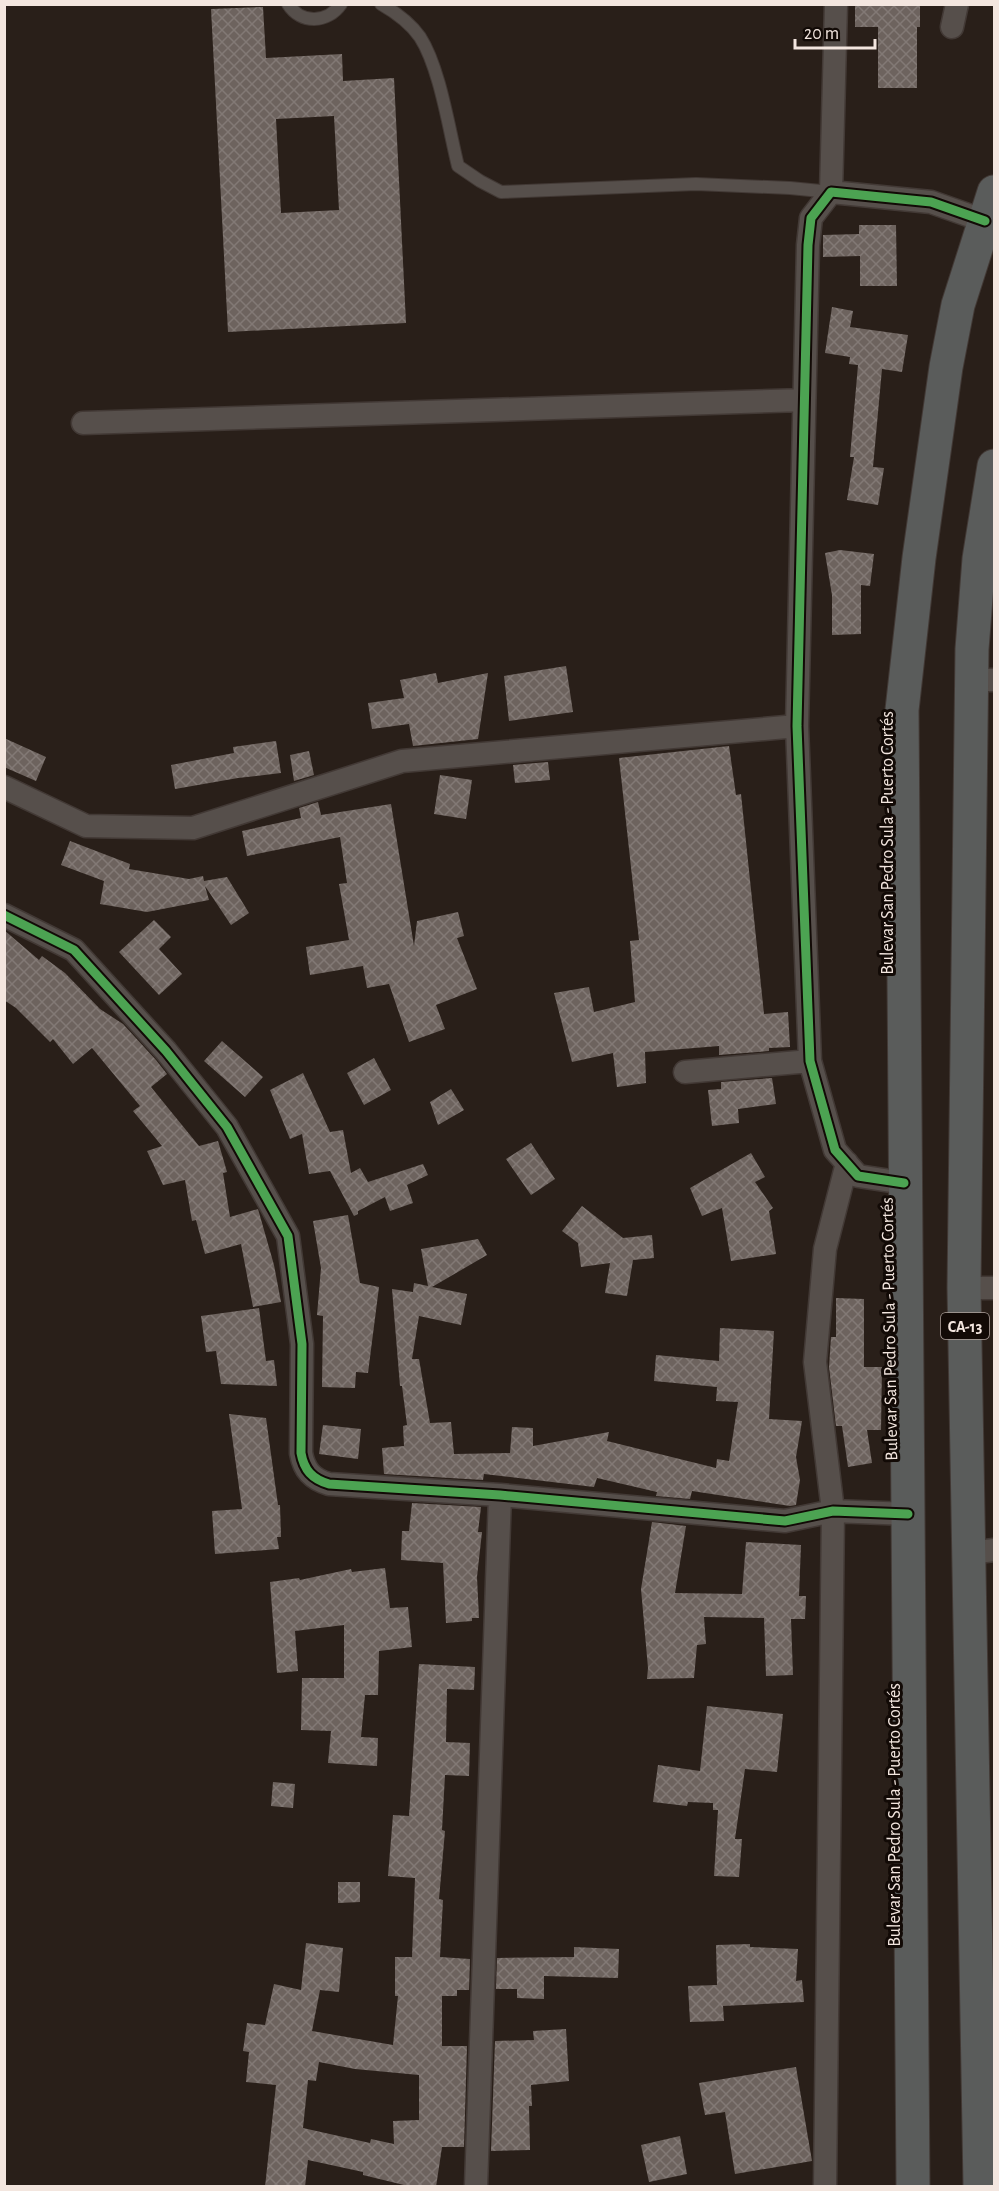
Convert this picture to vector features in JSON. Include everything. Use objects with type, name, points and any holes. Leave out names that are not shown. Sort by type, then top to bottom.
[{"type":"highway","name":"Bulevar San Pedro Sula - Puerto Cortés","points":[[913,2187],[902,710],[919,558],[946,367],[958,305],[990,207]]},
{"type":"highway","name":"CA-13","points":[[985,2176],[979,1288],[983,680],[979,559],[994,466]]},
{"type":"street","points":[[836,4],[831,192],[811,218],[808,245],[804,400],[797,726],[810,1061],[835,1150],[858,1176],[904,1183]]},
{"type":"street","points":[[952,27],[957,4]]},
{"type":"street","points":[[831,192],[990,207]]},
{"type":"street","points":[[83,423],[804,400]]},
{"type":"street","points":[[4,787],[86,825],[193,828],[402,761],[797,726]]},
{"type":"street","points":[[4,915],[74,950],[166,1051],[227,1127],[288,1236],[302,1344],[301,1453],[305,1468],[315,1479],[329,1484],[500,1495],[785,1521],[833,1511],[908,1514]]},
{"type":"street","points":[[685,1072],[810,1061]]},
{"type":"street","points":[[825,2187],[833,1511],[814,1362],[825,1249],[847,1164]]},
{"type":"street","points":[[476,2187],[500,1495]]},
{"type":"lane","points":[[288,4],[292,11],[306,19],[321,20],[335,13],[341,4]]},
{"type":"lane","points":[[381,4],[395,13],[420,36],[434,67],[458,166],[501,192],[696,184],[831,192]]},
{"type":"building","points":[[855,4],[920,4],[920,27],[917,27],[917,88],[878,88],[878,27],[855,27]]},
{"type":"building","points":[[263,7],[266,58],[342,54],[343,81],[394,78],[406,323],[228,332],[211,9]],"holes":[[[334,116],[339,210],[281,213],[276,119]]]},
{"type":"building","points":[[859,225],[896,225],[897,286],[860,286],[860,256],[823,257],[823,235],[859,234]]},
{"type":"building","points":[[832,307],[853,311],[850,327],[908,335],[902,372],[882,369],[873,467],[884,468],[878,505],[847,500],[854,457],[850,457],[858,365],[849,364],[850,357],[825,353]]},
{"type":"building","points":[[840,550],[874,554],[870,586],[861,585],[861,634],[832,635],[832,595],[825,553]]},
{"type":"building","points":[[566,666],[573,712],[509,721],[504,676]]},
{"type":"building","points":[[436,673],[438,683],[488,673],[478,739],[413,746],[409,724],[372,729],[368,703],[404,698],[400,680]]},
{"type":"building","points":[[4,738],[46,757],[36,781],[4,767]]},
{"type":"building","points":[[276,741],[281,773],[175,789],[171,765],[234,753],[233,747]]},
{"type":"building","points":[[729,746],[736,795],[741,794],[764,1014],[788,1012],[790,1047],[719,1055],[719,1046],[645,1052],[646,1083],[617,1087],[613,1053],[572,1062],[554,993],[589,987],[594,1012],[635,1002],[630,941],[639,940],[619,758]]},
{"type":"building","points":[[309,751],[314,775],[294,781],[290,755]]},
{"type":"building","points":[[548,762],[550,780],[515,783],[513,765]]},
{"type":"building","points":[[440,775],[472,780],[466,819],[434,814]]},
{"type":"building","points":[[318,802],[321,815],[391,804],[414,946],[417,921],[458,912],[464,936],[457,938],[477,989],[436,1005],[445,1029],[409,1042],[389,984],[367,988],[363,966],[310,975],[306,947],[349,940],[339,884],[347,883],[340,837],[247,856],[242,831],[301,818],[299,808]]},
{"type":"building","points":[[70,841],[130,864],[129,869],[189,879],[203,876],[204,881],[227,877],[249,913],[231,925],[205,886],[209,900],[147,912],[100,904],[104,881],[61,865]]},
{"type":"building","points":[[154,920],[171,937],[159,949],[182,974],[159,995],[119,952]]},
{"type":"building","points":[[4,930],[39,960],[42,956],[65,973],[100,1009],[123,1024],[156,1060],[167,1074],[151,1087],[199,1146],[218,1141],[227,1172],[223,1173],[230,1217],[258,1209],[274,1265],[281,1302],[253,1307],[241,1244],[205,1254],[196,1220],[192,1221],[185,1180],[163,1185],[147,1151],[162,1146],[133,1111],[140,1106],[92,1048],[73,1064],[53,1039],[50,1042],[16,1008],[4,1000]]},
{"type":"building","points":[[222,1041],[263,1077],[245,1097],[204,1061]]},
{"type":"building","points":[[374,1058],[391,1090],[364,1105],[347,1073]]},
{"type":"building","points":[[303,1073],[330,1132],[343,1130],[351,1173],[360,1168],[368,1182],[423,1164],[428,1175],[407,1185],[413,1203],[390,1211],[385,1197],[358,1211],[358,1214],[354,1216],[330,1171],[309,1174],[302,1134],[290,1139],[270,1090]]},
{"type":"building","points":[[772,1078],[776,1104],[738,1109],[739,1123],[712,1126],[708,1090],[721,1089],[721,1082]]},
{"type":"building","points":[[451,1089],[464,1110],[438,1125],[430,1102]]},
{"type":"building","points":[[531,1143],[555,1179],[531,1195],[506,1159]]},
{"type":"building","points":[[751,1153],[765,1177],[755,1182],[773,1208],[769,1211],[776,1254],[731,1261],[722,1208],[702,1216],[690,1188]]},
{"type":"building","points":[[582,1206],[623,1238],[652,1235],[654,1258],[633,1260],[627,1296],[605,1293],[610,1263],[581,1267],[578,1243],[562,1231]]},
{"type":"building","points":[[348,1215],[360,1283],[379,1287],[368,1373],[356,1372],[355,1388],[322,1387],[323,1316],[317,1315],[321,1268],[313,1221]]},
{"type":"building","points":[[478,1239],[487,1255],[432,1287],[467,1294],[461,1325],[419,1316],[412,1359],[419,1359],[430,1423],[451,1422],[454,1454],[510,1453],[512,1427],[533,1428],[533,1446],[609,1432],[607,1441],[716,1468],[717,1459],[729,1461],[738,1402],[716,1401],[717,1387],[654,1381],[656,1355],[719,1361],[720,1328],[774,1331],[769,1419],[802,1421],[796,1457],[800,1480],[796,1505],[692,1491],[690,1499],[656,1496],[657,1492],[597,1478],[594,1487],[484,1474],[483,1480],[384,1474],[382,1448],[404,1446],[403,1426],[407,1425],[402,1386],[400,1386],[392,1289],[413,1292],[414,1283],[428,1286],[421,1249]]},
{"type":"building","points":[[836,1298],[864,1299],[864,1367],[882,1367],[881,1430],[867,1430],[872,1463],[848,1467],[842,1426],[836,1426],[829,1367],[831,1337],[836,1337]]},
{"type":"building","points":[[259,1308],[266,1361],[274,1360],[277,1386],[221,1384],[216,1351],[206,1352],[201,1316]]},
{"type":"building","points":[[229,1414],[266,1418],[278,1505],[280,1505],[281,1537],[277,1537],[279,1549],[215,1554],[212,1511],[242,1509]]},
{"type":"building","points":[[323,1425],[361,1429],[358,1459],[319,1454]]},
{"type":"building","points":[[412,1503],[481,1507],[478,1532],[482,1532],[477,1577],[479,1618],[472,1618],[472,1621],[446,1623],[443,1563],[401,1560],[402,1531],[409,1531]]},
{"type":"building","points":[[652,1522],[686,1526],[675,1593],[742,1594],[746,1542],[801,1545],[799,1596],[806,1596],[805,1619],[791,1619],[793,1675],[766,1676],[764,1618],[704,1617],[706,1644],[697,1645],[694,1678],[647,1679],[641,1589]]},
{"type":"building","points":[[385,1568],[390,1608],[408,1607],[412,1647],[379,1651],[378,1695],[365,1695],[361,1737],[378,1738],[377,1766],[328,1763],[331,1731],[301,1730],[302,1678],[344,1678],[344,1625],[295,1631],[298,1671],[277,1673],[270,1582],[299,1578],[300,1580],[351,1569],[352,1572]]},
{"type":"building","points":[[419,1664],[475,1667],[474,1690],[447,1689],[446,1742],[470,1743],[469,1776],[445,1775],[442,1830],[445,1831],[439,1899],[443,1900],[440,1957],[470,1959],[469,1990],[457,1990],[457,1996],[442,1996],[442,2046],[467,2046],[464,2147],[442,2147],[436,2187],[408,2186],[363,2175],[363,2172],[308,2160],[305,2187],[265,2187],[276,2085],[246,2082],[249,2052],[243,2051],[247,2023],[265,2025],[274,1984],[301,1990],[306,1943],[343,1948],[339,1992],[320,1990],[312,2031],[393,2045],[398,1996],[395,1996],[395,1957],[412,1957],[415,1878],[388,1876],[393,1815],[409,1816]],"holes":[[[319,2062],[355,2069],[419,2075],[419,2120],[393,2121],[394,2144],[371,2139],[370,2143],[303,2128],[308,2080],[316,2081]]]},
{"type":"building","points":[[707,1706],[783,1714],[777,1772],[745,1769],[735,1839],[742,1839],[739,1877],[714,1876],[718,1810],[713,1810],[713,1803],[688,1802],[687,1806],[653,1802],[658,1765],[700,1771]]},
{"type":"building","points":[[273,1782],[295,1784],[293,1808],[271,1806]]},
{"type":"building","points":[[338,1882],[360,1882],[360,1902],[338,1903]]},
{"type":"building","points":[[750,1944],[750,1947],[798,1949],[796,1981],[802,1980],[804,2002],[723,2006],[724,2021],[690,2022],[688,1986],[717,1985],[716,1945]]},
{"type":"building","points":[[574,1947],[619,1949],[618,1978],[544,1976],[544,1999],[517,1998],[517,1989],[496,1989],[497,1958],[574,1957]]},
{"type":"building","points":[[566,2029],[569,2081],[531,2085],[530,2150],[491,2151],[495,2041],[534,2040],[533,2031]]},
{"type":"building","points":[[796,2067],[812,2161],[735,2174],[725,2112],[705,2115],[699,2083]]},
{"type":"building","points":[[680,2136],[687,2174],[649,2182],[641,2145]]},
{"type":"cycle path","points":[[904,1183],[858,1176],[835,1150],[810,1061],[797,726],[808,245],[811,218],[831,192],[931,202],[985,221]]},
{"type":"cycle path","points":[[4,915],[74,950],[166,1051],[227,1127],[288,1236],[302,1344],[301,1453],[307,1469],[318,1479],[329,1484],[500,1495],[785,1521],[833,1511],[908,1514]]}]
